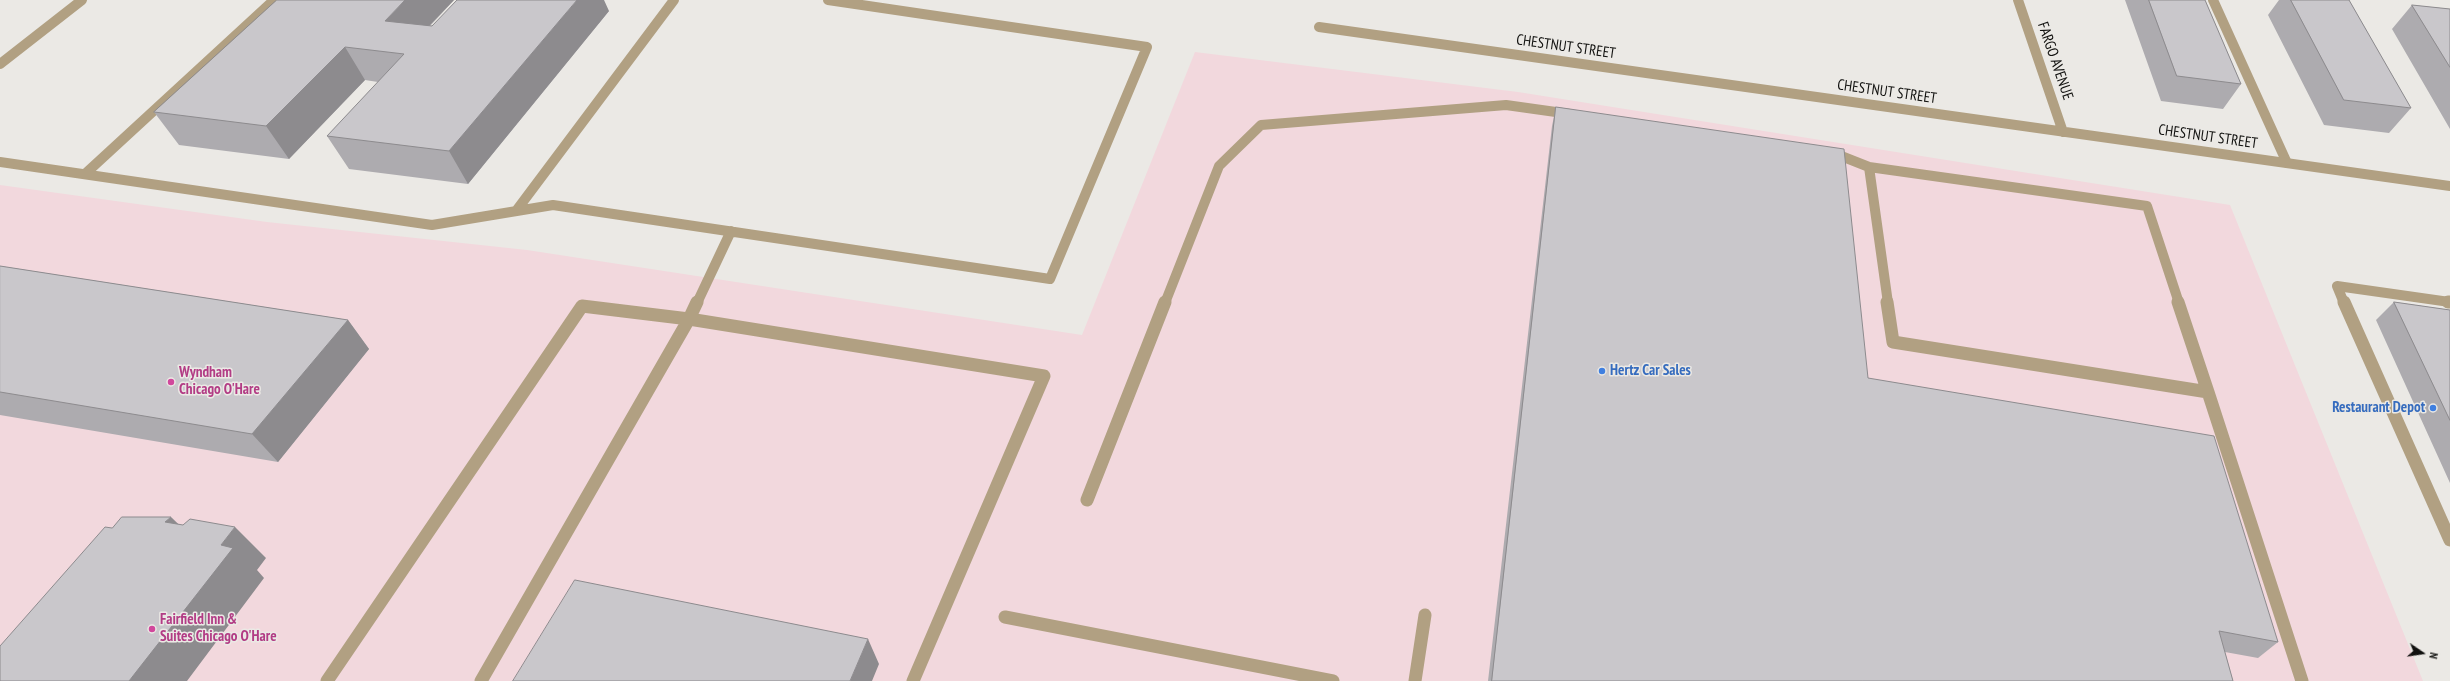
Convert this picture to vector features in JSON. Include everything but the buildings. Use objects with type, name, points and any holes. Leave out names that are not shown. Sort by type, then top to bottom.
[{"type":"street","points":[[0,64],[82,0]]},
{"type":"street","points":[[85,174],[274,0]]},
{"type":"street","points":[[516,211],[674,0]]},
{"type":"street","points":[[0,162],[432,225],[553,205],[731,230],[1050,279],[1147,47],[828,0]]},
{"type":"street","name":"FARGO AVENUE","points":[[2018,0],[2063,132]]},
{"type":"street","points":[[2213,0],[2287,163]]},
{"type":"street","name":"CHESTNUT STREET","points":[[1319,27],[2450,186]]},
{"type":"street","points":[[1087,500],[1219,166],[1261,125],[1506,105],[1584,115]]},
{"type":"street","points":[[1818,146],[1869,167],[2147,206],[2209,392],[2302,681]]},
{"type":"street","points":[[1869,167],[1893,342],[2209,392]]},
{"type":"street","points":[[481,681],[688,319],[731,230]]},
{"type":"street","points":[[2450,302],[2336,286],[2450,540]]},
{"type":"street","points":[[328,681],[582,306],[688,319],[1044,376],[913,681]]},
{"type":"street","points":[[1416,681],[1425,615]]},
{"type":"street","points":[[1005,617],[1332,681]]},
{"type":"shaded area","points":[[1195,52],[1518,92],[2230,205],[2423,681],[0,681],[0,185],[267,222],[527,250],[1082,335]]},
{"type":"place","name":"Hertz Car Sales","points":[[1602,371]]},
{"type":"place","name":"Wyndham Chicago O'Hare","points":[[171,382]]},
{"type":"place","name":"Restaurant Depot","points":[[2433,408]]},
{"type":"place","name":"Fairfield Inn & Suites Chicago O'Hare","points":[[152,629]]}]
